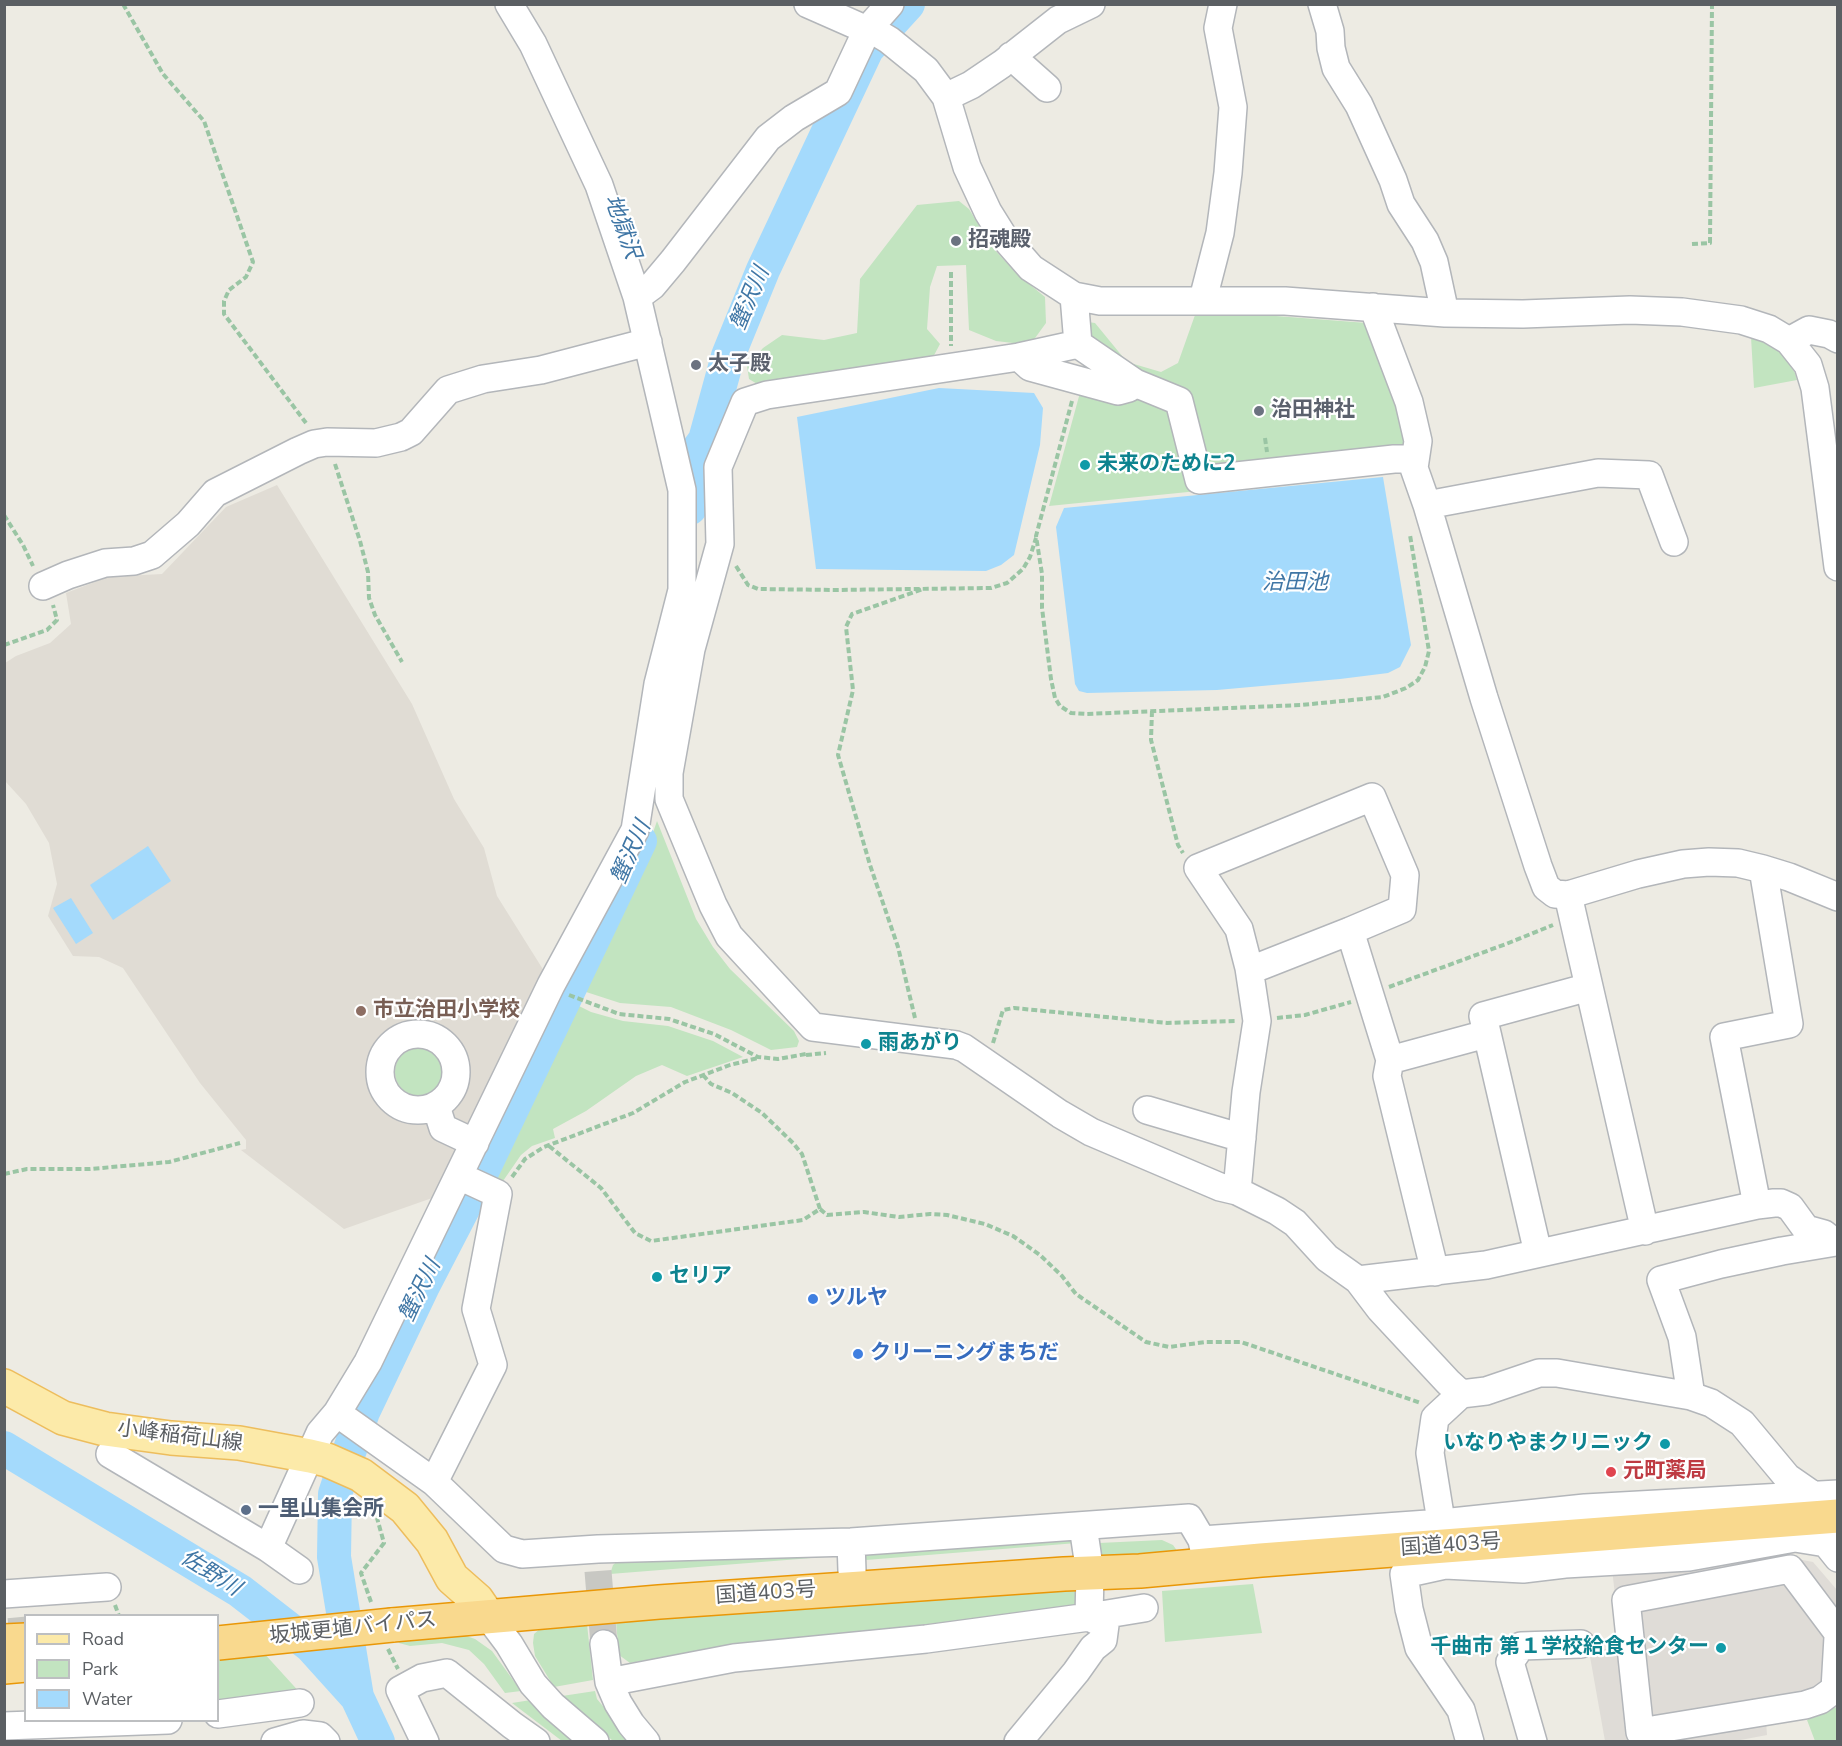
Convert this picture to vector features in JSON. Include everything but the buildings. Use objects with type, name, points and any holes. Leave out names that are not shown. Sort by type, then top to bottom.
[{"type":"highway","name":"国道403号","points":[[482,1608],[659,1602],[1077,1573],[1204,1552],[1444,1545],[1830,1523]]},
{"type":"highway","name":"国道403号","points":[[482,1608],[852,1556],[1077,1573]]},
{"type":"highway","name":"坂城更埴バイパス","points":[[219,1624],[389,1616],[482,1608]]},
{"type":"highway","name":"坂城更埴バイパス","points":[[219,1643],[389,1616]]},
{"type":"highway","points":[[4,1667],[24,1665]]},
{"type":"main road","name":"小峰稲荷山線","points":[[4,1386],[63,1418],[105,1429],[171,1438],[239,1443],[319,1458],[361,1475],[405,1508],[432,1541],[452,1578],[482,1608]]},
{"type":"street","points":[[434,1482],[493,1365],[476,1310],[475,1143],[551,985],[635,830],[658,684],[682,590],[682,490],[648,342],[642,293],[599,185],[533,44],[509,4]]},
{"type":"street","points":[[808,4],[876,34],[926,70],[946,97],[967,167],[988,212],[1003,236],[1031,268],[1074,296],[1100,301],[1284,300],[1445,313],[1523,314],[1629,310],[1682,312],[1741,320],[1769,329],[1789,341],[1808,365],[1815,388],[1838,567]]},
{"type":"street","points":[[642,293],[768,138],[794,118],[838,92],[876,34],[890,4]]},
{"type":"street","points":[[946,97],[971,85],[1058,20],[1091,4]]},
{"type":"street","points":[[1203,299],[1220,233],[1233,107],[1218,28],[1223,4]]},
{"type":"street","points":[[1322,4],[1330,31],[1336,68],[1359,105],[1394,180],[1401,204],[1425,241],[1434,262],[1445,313]]},
{"type":"street","points":[[1011,56],[1047,88]]},
{"type":"street","points":[[1074,296],[1078,344]]},
{"type":"street","points":[[1373,307],[1409,402],[1418,441],[1414,468],[1538,866],[1546,887],[1570,906],[1645,1231]]},
{"type":"street","points":[[1789,341],[1809,330],[1829,334],[1838,339]]},
{"type":"street","points":[[43,586],[105,563],[134,561],[152,555],[188,524],[215,492],[314,444],[376,443],[401,438],[411,432],[448,390],[483,379],[541,370],[648,342]]},
{"type":"street","points":[[1415,459],[1394,459],[1199,480],[1179,400],[1135,383],[1078,344],[1019,357],[767,395],[745,402],[718,467],[720,544],[691,649],[669,773],[669,799],[713,905],[729,936],[813,1027],[956,1045],[1091,1132],[1220,1187],[1237,1191],[1277,1211],[1295,1223],[1328,1258],[1358,1280],[1380,1309],[1461,1394]]},
{"type":"street","points":[[1019,357],[1030,367],[1118,391],[1129,388],[1135,383]]},
{"type":"street","points":[[1427,506],[1598,473],[1649,475],[1674,542]]},
{"type":"street","points":[[1237,1191],[1257,1021],[1249,968],[1239,929],[1198,868],[1372,797],[1404,874],[1402,909],[1261,966],[1249,968]]},
{"type":"street","points":[[1570,906],[1638,874],[1683,864],[1710,862],[1738,863],[1763,869],[1838,897]]},
{"type":"street","points":[[1757,1205],[1724,1037],[1790,1024],[1763,869]]},
{"type":"street","points":[[1350,931],[1390,1060],[1387,1076],[1436,1272]]},
{"type":"street","points":[[1538,1253],[1483,1016],[1589,987]]},
{"type":"street","points":[[1390,1060],[1486,1034]]},
{"type":"street","points":[[436,1106],[443,1128],[475,1143]]},
{"type":"street","points":[[1147,1110],[1242,1138]]},
{"type":"street","points":[[268,1548],[319,1458],[320,1433],[341,1415],[368,1362],[477,1185]]},
{"type":"street","points":[[1358,1280],[1486,1265],[1757,1205],[1781,1203],[1790,1207],[1806,1229],[1824,1234],[1836,1242]]},
{"type":"street","points":[[1691,1396],[1682,1336],[1662,1280],[1721,1264],[1836,1242]]},
{"type":"street","points":[[1470,1742],[1461,1710],[1419,1648],[1409,1609],[1404,1574],[1444,1545],[1430,1453],[1435,1418],[1461,1394],[1486,1390],[1539,1373],[1557,1373],[1691,1396],[1711,1403],[1742,1423],[1787,1477],[1830,1523]]},
{"type":"street","points":[[341,1415],[434,1482],[504,1549],[522,1554],[598,1560],[852,1556],[1083,1526],[1188,1518],[1204,1552]]},
{"type":"street","points":[[110,1454],[268,1548],[299,1570]]},
{"type":"street","points":[[1018,1742],[1093,1648],[1103,1640],[1104,1625],[1089,1617],[1077,1573],[1083,1526]]},
{"type":"street","points":[[1790,1569],[1838,1635],[1835,1689],[1820,1700],[1805,1705],[1640,1732],[1626,1600],[1790,1569]]},
{"type":"street","points":[[24,1614],[107,1587]]},
{"type":"street","points":[[482,1608],[509,1644],[533,1684],[553,1706],[595,1742]]},
{"type":"street","points":[[609,1682],[734,1658],[926,1639],[1144,1608]]},
{"type":"street","points":[[604,1644],[609,1682],[627,1717],[646,1742]]},
{"type":"street","points":[[1533,1742],[1510,1662],[1521,1646],[1581,1644]]},
{"type":"street","points":[[425,1742],[400,1690],[422,1678],[447,1673],[536,1742]]},
{"type":"street","points":[[219,1714],[300,1703]]},
{"type":"street","points":[[4,1726],[37,1729],[139,1722]]},
{"type":"street","points":[[276,1742],[303,1734],[320,1736],[326,1742]]},
{"type":"path","points":[[123,4],[163,74],[204,120],[253,262],[246,277],[229,290],[224,301],[224,314],[298,414],[313,431],[327,442],[360,541],[368,572],[369,598],[375,615],[402,662]]},
{"type":"path","points":[[1692,244],[1710,243],[1712,4]]},
{"type":"path","points":[[951,272],[951,367]]},
{"type":"path","points":[[735,564],[748,585],[758,589],[991,588],[1007,583],[1023,569],[1030,556],[1078,380]]},
{"type":"path","points":[[4,515],[51,597],[57,620],[47,630],[4,645]]},
{"type":"path","points":[[1036,537],[1042,574],[1042,608],[1055,698],[1060,706],[1071,713],[1087,714],[1301,705],[1383,697],[1406,688],[1418,680],[1425,667],[1429,651],[1410,532]]},
{"type":"path","points":[[920,1040],[897,947],[838,755],[853,690],[846,627],[852,614],[923,589]]},
{"type":"path","points":[[1152,711],[1151,740],[1178,845],[1188,862],[1198,868]]},
{"type":"path","points":[[986,1063],[1004,1010],[1014,1008],[1167,1023],[1257,1021],[1305,1015],[1343,1006],[1506,944],[1570,906]]},
{"type":"path","points":[[577,998],[619,1014],[669,1019],[714,1034],[758,1058]]},
{"type":"path","points":[[477,1185],[549,1146],[633,1113],[685,1082],[758,1058],[778,1059],[806,1054],[813,1027]]},
{"type":"path","points":[[703,1075],[711,1084],[732,1093],[762,1113],[793,1143],[802,1154],[819,1209],[827,1215],[864,1212],[899,1217],[930,1214],[985,1224],[1013,1236],[1040,1255],[1062,1276],[1076,1294],[1146,1342],[1169,1347],[1205,1341],[1241,1342],[1429,1406],[1439,1414]]},
{"type":"path","points":[[4,1174],[27,1169],[90,1169],[169,1162],[240,1143]]},
{"type":"path","points":[[549,1146],[601,1188],[635,1233],[651,1241],[803,1221],[819,1209]]},
{"type":"path","points":[[361,1573],[384,1543],[379,1528]]},
{"type":"shaded area","points":[[277,485],[412,704],[454,799],[484,848],[497,896],[544,971],[435,1197],[344,1229],[241,1150],[246,1149],[246,1140],[200,1083],[123,968],[99,957],[73,956],[48,916],[57,884],[49,843],[26,804],[5,781],[5,663],[16,656],[50,643],[71,624],[66,593],[108,577],[162,574],[226,507]]},
{"type":"shaded area","points":[[1757,1558],[1759,1562],[1797,1559],[1813,1562],[1837,1590],[1837,1699],[1766,1721],[1767,1735],[1730,1742],[1605,1741],[1589,1651],[1621,1647],[1612,1569]]},
{"type":"green space","points":[[959,201],[969,209],[992,247],[1017,274],[1045,297],[1046,323],[1030,345],[996,341],[969,330],[966,265],[937,266],[930,287],[927,329],[940,344],[932,359],[762,387],[749,379],[747,366],[763,348],[782,335],[824,340],[857,333],[860,279],[917,205]]},
{"type":"green space","points":[[1195,315],[1263,315],[1367,323],[1403,406],[1407,448],[1208,472],[1184,397],[1095,346],[1086,329],[1088,322],[1095,323],[1127,362],[1161,372],[1178,363]]},
{"type":"green space","points":[[1751,337],[1771,344],[1783,354],[1797,380],[1754,388]]},
{"type":"green space","points":[[1081,389],[1175,403],[1198,491],[1049,506]]},
{"type":"green space","points":[[657,821],[696,919],[713,947],[730,969],[794,1031],[799,1041],[797,1047],[771,1050],[731,1030],[671,1007],[620,1003],[580,990],[645,856]]},
{"type":"green space","points":[[573,1003],[591,1012],[623,1021],[668,1026],[713,1041],[743,1057],[687,1076],[662,1065],[636,1076],[586,1111],[553,1129],[555,1138],[532,1146],[521,1155],[503,1181],[494,1183],[487,1180]]},
{"type":"green space","points":[[419,1048],[436,1055],[443,1072],[436,1089],[419,1096],[402,1089],[395,1072],[402,1055]]},
{"type":"green space","points":[[1076,1537],[1077,1543],[866,1560],[866,1552]]},
{"type":"green space","points":[[1162,1540],[1173,1545],[1178,1552],[1107,1558],[1101,1555],[1099,1543]]},
{"type":"green space","points":[[837,1551],[837,1556],[610,1574],[613,1565],[620,1559]]},
{"type":"green space","points":[[1253,1584],[1262,1633],[1165,1642],[1162,1591]]},
{"type":"green space","points":[[1075,1589],[1078,1601],[1076,1605],[948,1622],[744,1643],[630,1663],[619,1655],[616,1622]]},
{"type":"green space","points":[[587,1624],[593,1680],[554,1687],[535,1656],[534,1634],[541,1628]]},
{"type":"green space","points":[[455,1632],[475,1639],[492,1651],[521,1691],[505,1693],[484,1664],[469,1650],[442,1643],[410,1646],[399,1643],[395,1636]]},
{"type":"green space","points":[[262,1651],[303,1696],[219,1706],[219,1656]]},
{"type":"green space","points":[[595,1691],[597,1699],[632,1741],[613,1741],[562,1696]]},
{"type":"green space","points":[[531,1700],[575,1741],[562,1741],[512,1703]]},
{"type":"green space","points":[[1837,1707],[1837,1741],[1815,1741],[1807,1720],[1814,1715]]},
{"type":"water","points":[[939,388],[1034,393],[1043,408],[1040,445],[1014,555],[1001,565],[986,571],[816,569],[797,417]]},
{"type":"water","name":"治田池","points":[[1383,477],[1411,645],[1400,667],[1388,673],[1217,690],[1087,693],[1079,691],[1075,684],[1056,527],[1064,508]]},
{"type":"water","points":[[148,846],[171,881],[113,920],[90,885]]},
{"type":"water","points":[[71,898],[93,933],[76,944],[53,908]]},
{"type":"waterway","name":"蟹沢川","points":[[690,508],[688,463],[705,440],[728,356],[763,270],[867,49],[908,4]]},
{"type":"waterway","name":"蟹沢川","points":[[357,1697],[334,1557],[335,1494],[363,1412],[423,1286],[480,1176],[640,841]]},
{"type":"waterway","name":"佐野川","points":[[4,1448],[240,1591],[311,1646],[357,1697],[378,1742]]},
{"type":"tunnel","points":[[598,1571],[604,1644]]},
{"type":"tunnel","points":[[21,1617],[24,1648]]},
{"type":"place","name":"招魂殿","points":[[956,241]]},
{"type":"place","name":"太子殿","points":[[696,365]]},
{"type":"place","name":"治田神社","points":[[1259,411]]},
{"type":"place","name":"未来のために2","points":[[1085,465]]},
{"type":"place","name":"市立治田小学校","points":[[361,1011]]},
{"type":"place","name":"雨あがり","points":[[866,1044]]},
{"type":"place","name":"セリア","points":[[657,1277]]},
{"type":"place","name":"ツルヤ","points":[[813,1299]]},
{"type":"place","name":"クリーニングまちだ","points":[[858,1354]]},
{"type":"place","name":"いなりやまクリニック","points":[[1665,1444]]},
{"type":"place","name":"元町薬局","points":[[1611,1472]]},
{"type":"place","name":"一里山集会所","points":[[246,1510]]},
{"type":"place","name":"千曲市 第１学校給食センター","points":[[1721,1648]]},
{"type":"water label","name":"地獄沢","points":[[621,227]]}]
